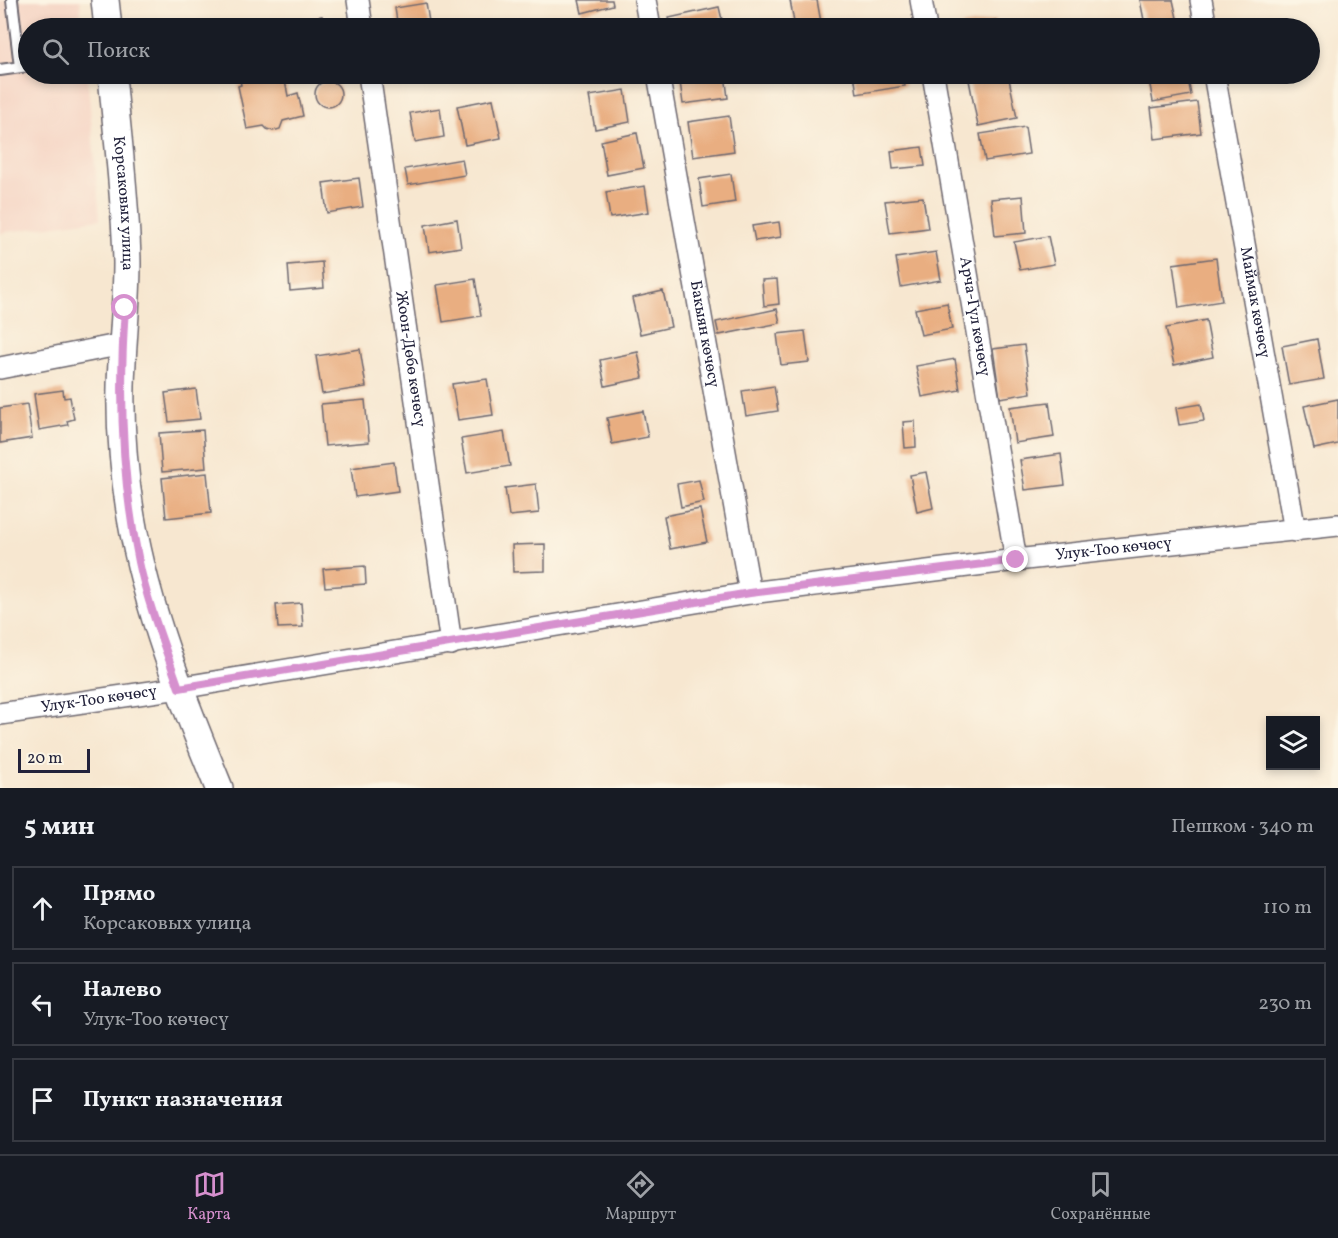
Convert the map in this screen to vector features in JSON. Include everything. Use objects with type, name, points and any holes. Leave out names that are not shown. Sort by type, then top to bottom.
[{"type":"street","points":[[105,0],[107,18]]},
{"type":"street","points":[[358,0],[361,18]]},
{"type":"street","points":[[645,0],[648,18]]},
{"type":"street","points":[[921,0],[924,18]]},
{"type":"street","points":[[1202,0],[1205,18]]},
{"type":"street","name":"Корсаковых улица","points":[[113,84],[127,263],[122,427],[131,515],[140,564],[179,688],[219,788]]},
{"type":"street","name":"Жоон-Дөбө көчөсү","points":[[370,84],[451,644]]},
{"type":"street","name":"Бакыян көчөсү","points":[[660,84],[750,593]]},
{"type":"street","name":"Арча-Гүл көчөсү","points":[[935,84],[1016,560]]},
{"type":"street","name":"Маймак көчөсү","points":[[1216,84],[1295,531]]},
{"type":"street","points":[[0,368],[123,344]]},
{"type":"street","name":"Улук-Тоо көчөсү","points":[[0,714],[179,688],[750,593],[1016,560],[1338,525]]},
{"type":"lane","points":[[12,0],[18,34]]},
{"type":"lane","points":[[0,70],[18,68]]},
{"type":"shaded area","points":[[0,0],[80,0],[81,18],[18,18],[18,84],[88,84],[100,219],[0,233]]},
{"type":"building","points":[[579,0],[612,0],[613,5],[582,13]]},
{"type":"building","points":[[790,0],[817,0],[820,18],[793,18]]},
{"type":"building","points":[[1140,0],[1173,0],[1177,18],[1144,18]]},
{"type":"building","points":[[426,3],[428,18],[396,18],[395,8]]},
{"type":"building","points":[[719,7],[722,18],[669,18]]},
{"type":"building","points":[[286,84],[288,96],[298,93],[303,116],[283,121],[280,129],[273,131],[264,126],[247,129],[238,86]]},
{"type":"building","points":[[320,84],[336,84],[340,89],[340,99],[333,106],[323,106],[316,99],[316,89]]},
{"type":"building","points":[[680,84],[726,84],[728,98],[683,104]]},
{"type":"building","points":[[856,84],[905,84],[905,86],[857,94]]},
{"type":"building","points":[[970,84],[1010,84],[1017,118],[978,126]]},
{"type":"building","points":[[1150,84],[1189,84],[1191,95],[1153,102]]},
{"type":"building","points":[[625,90],[630,122],[595,129],[589,96]]},
{"type":"building","points":[[493,99],[501,138],[465,145],[457,106]]},
{"type":"building","points":[[1197,102],[1201,133],[1155,139],[1151,108]]},
{"type":"building","points":[[440,108],[444,137],[415,142],[410,113]]},
{"type":"building","points":[[729,116],[734,151],[693,157],[688,122]]},
{"type":"building","points":[[1025,127],[1029,154],[985,161],[980,134]]},
{"type":"building","points":[[637,133],[644,168],[607,175],[601,141]]},
{"type":"building","points":[[922,147],[925,166],[893,169],[891,151]]},
{"type":"building","points":[[462,159],[465,175],[408,185],[405,169]]},
{"type":"building","points":[[731,174],[735,202],[703,207],[699,179]]},
{"type":"building","points":[[359,178],[363,207],[327,213],[323,183]]},
{"type":"building","points":[[645,186],[649,212],[610,218],[606,192]]},
{"type":"building","points":[[1023,196],[1026,233],[995,236],[991,199]]},
{"type":"building","points":[[923,197],[928,228],[890,233],[885,201]]},
{"type":"building","points":[[457,219],[461,247],[429,252],[425,225]]},
{"type":"building","points":[[779,222],[781,237],[755,241],[752,226]]},
{"type":"building","points":[[1048,236],[1054,264],[1020,270],[1014,242]]},
{"type":"building","points":[[936,252],[941,280],[901,287],[896,258]]},
{"type":"building","points":[[1216,258],[1222,301],[1179,308],[1173,264]]},
{"type":"building","points":[[322,262],[324,288],[290,291],[288,265]]},
{"type":"building","points":[[475,279],[481,316],[443,322],[437,285]]},
{"type":"building","points":[[777,279],[779,304],[764,306],[762,280]]},
{"type":"building","points":[[663,291],[671,327],[640,334],[632,298]]},
{"type":"building","points":[[947,303],[952,329],[921,335],[915,309]]},
{"type":"building","points":[[777,309],[780,323],[719,335],[716,322]]},
{"type":"building","points":[[1206,320],[1213,357],[1174,365],[1166,328]]},
{"type":"building","points":[[805,331],[809,362],[781,365],[777,334]]},
{"type":"building","points":[[1317,339],[1324,379],[1289,385],[1282,346]]},
{"type":"building","points":[[1024,345],[1031,393],[1000,398],[993,349]]},
{"type":"building","points":[[360,349],[366,387],[322,394],[316,356]]},
{"type":"building","points":[[638,352],[643,378],[605,386],[600,360]]},
{"type":"building","points":[[955,359],[960,390],[922,397],[916,366]]},
{"type":"building","points":[[487,379],[493,415],[458,420],[452,384]]},
{"type":"building","points":[[774,386],[778,411],[746,416],[742,391]]},
{"type":"building","points":[[196,389],[200,419],[169,422],[165,393]]},
{"type":"building","points":[[63,390],[64,398],[70,397],[74,419],[67,421],[68,425],[39,430],[34,394]]},
{"type":"building","points":[[1338,399],[1338,444],[1314,449],[1304,406]]},
{"type":"building","points":[[365,400],[369,442],[325,446],[321,404]]},
{"type":"building","points":[[1049,402],[1054,437],[1015,443],[1010,407]]},
{"type":"building","points":[[27,404],[32,438],[0,443],[0,408]]},
{"type":"building","points":[[1201,404],[1204,421],[1179,425],[1176,408]]},
{"type":"building","points":[[643,411],[648,437],[612,444],[607,418]]},
{"type":"building","points":[[915,421],[916,447],[905,448],[903,422]]},
{"type":"building","points":[[203,430],[206,468],[162,472],[159,433]]},
{"type":"building","points":[[504,432],[510,466],[467,473],[461,439]]},
{"type":"building","points":[[1061,454],[1065,485],[1025,490],[1020,460]]},
{"type":"building","points":[[394,462],[398,491],[355,497],[351,468]]},
{"type":"building","points":[[926,472],[933,508],[917,512],[910,475]]},
{"type":"building","points":[[207,473],[211,513],[166,518],[162,478]]},
{"type":"building","points":[[699,480],[704,502],[681,507],[677,484]]},
{"type":"building","points":[[536,484],[539,513],[509,516],[505,488]]},
{"type":"building","points":[[700,509],[707,542],[670,549],[664,516]]},
{"type":"building","points":[[545,544],[545,571],[513,572],[512,545]]},
{"type":"building","points":[[365,566],[366,584],[325,587],[323,569]]},
{"type":"building","points":[[301,603],[303,627],[278,628],[276,605]]},
{"type":"route","points":[[125,308],[121,387],[122,427],[131,515],[140,564],[179,688],[750,593],[1016,560]]}]
